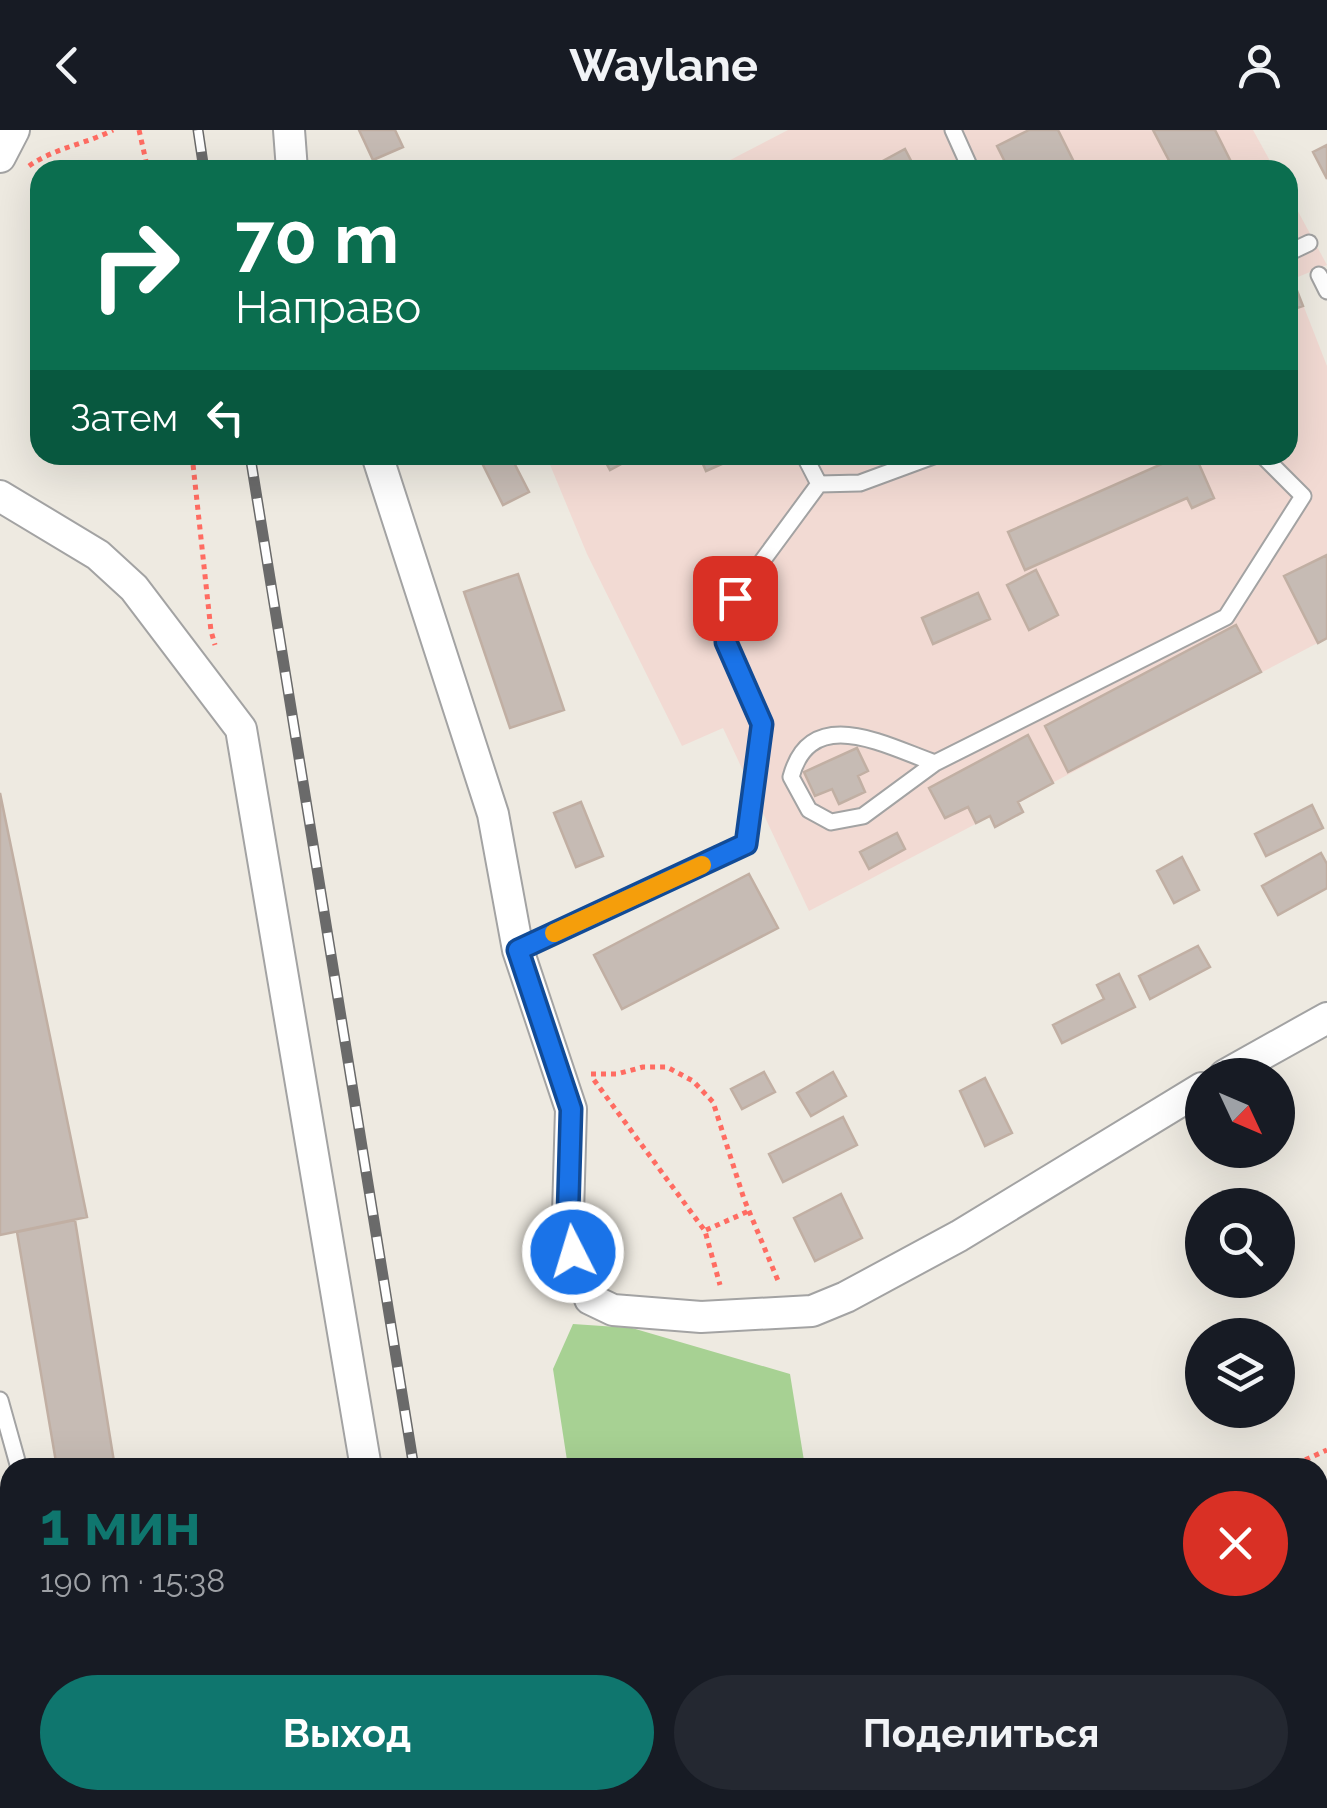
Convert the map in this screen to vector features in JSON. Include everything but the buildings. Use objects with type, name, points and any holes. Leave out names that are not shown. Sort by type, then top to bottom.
[{"type":"street","points":[[8,166],[14,130]]},
{"type":"street","points":[[289,130],[291,160]]},
{"type":"street","points":[[380,465],[493,814],[518,950],[571,1109],[568,1214],[573,1252],[590,1299],[613,1310],[700,1317],[812,1310],[846,1297],[959,1236],[1185,1098]]},
{"type":"street","points":[[0,496],[98,555],[134,588],[241,729],[364,1458]]},
{"type":"street","points":[[1256,1058],[1327,1018]]},
{"type":"lane","points":[[953,130],[966,160]]},
{"type":"lane","points":[[1298,248],[1309,243]]},
{"type":"lane","points":[[1319,275],[1327,292]]},
{"type":"lane","points":[[809,465],[819,484]]},
{"type":"lane","points":[[819,484],[860,483],[909,465]]},
{"type":"lane","points":[[935,763],[850,734],[817,738],[797,756],[791,777],[809,810],[831,822],[863,816],[935,763],[1226,617],[1303,496],[1272,465]]},
{"type":"lane","points":[[518,950],[746,844],[762,724],[726,642],[735,598],[819,484]]},
{"type":"lane","points":[[0,1400],[15,1458]]},
{"type":"path","points":[[33,160],[90,142],[112,130]]},
{"type":"path","points":[[139,130],[146,160]]},
{"type":"path","points":[[193,465],[216,647]]},
{"type":"path","points":[[748,1315],[720,1288],[705,1231],[589,1074],[667,1067],[693,1080],[713,1102],[776,1280],[790,1296],[812,1310]]},
{"type":"path","points":[[705,1231],[749,1211]]},
{"type":"shaded area","points":[[788,130],[1253,130],[1270,160],[730,160]]},
{"type":"shaded area","points":[[1298,211],[1327,265],[1298,277]]},
{"type":"shaded area","points":[[1298,292],[1327,366],[1327,638],[1018,801],[1023,812],[995,827],[989,817],[809,911],[723,728],[682,746],[587,554],[550,465],[1298,465]]},
{"type":"green space","points":[[573,1324],[632,1328],[790,1374],[804,1458],[567,1458],[553,1369]]},
{"type":"railway","points":[[198,130],[202,160]]},
{"type":"railway","points":[[252,465],[412,1458]]},
{"type":"slow traffic","points":[[554,933],[702,865]]},
{"type":"route","points":[[573,1252],[568,1214],[571,1109],[518,950],[746,844],[762,724],[726,642],[735,598]]}]
